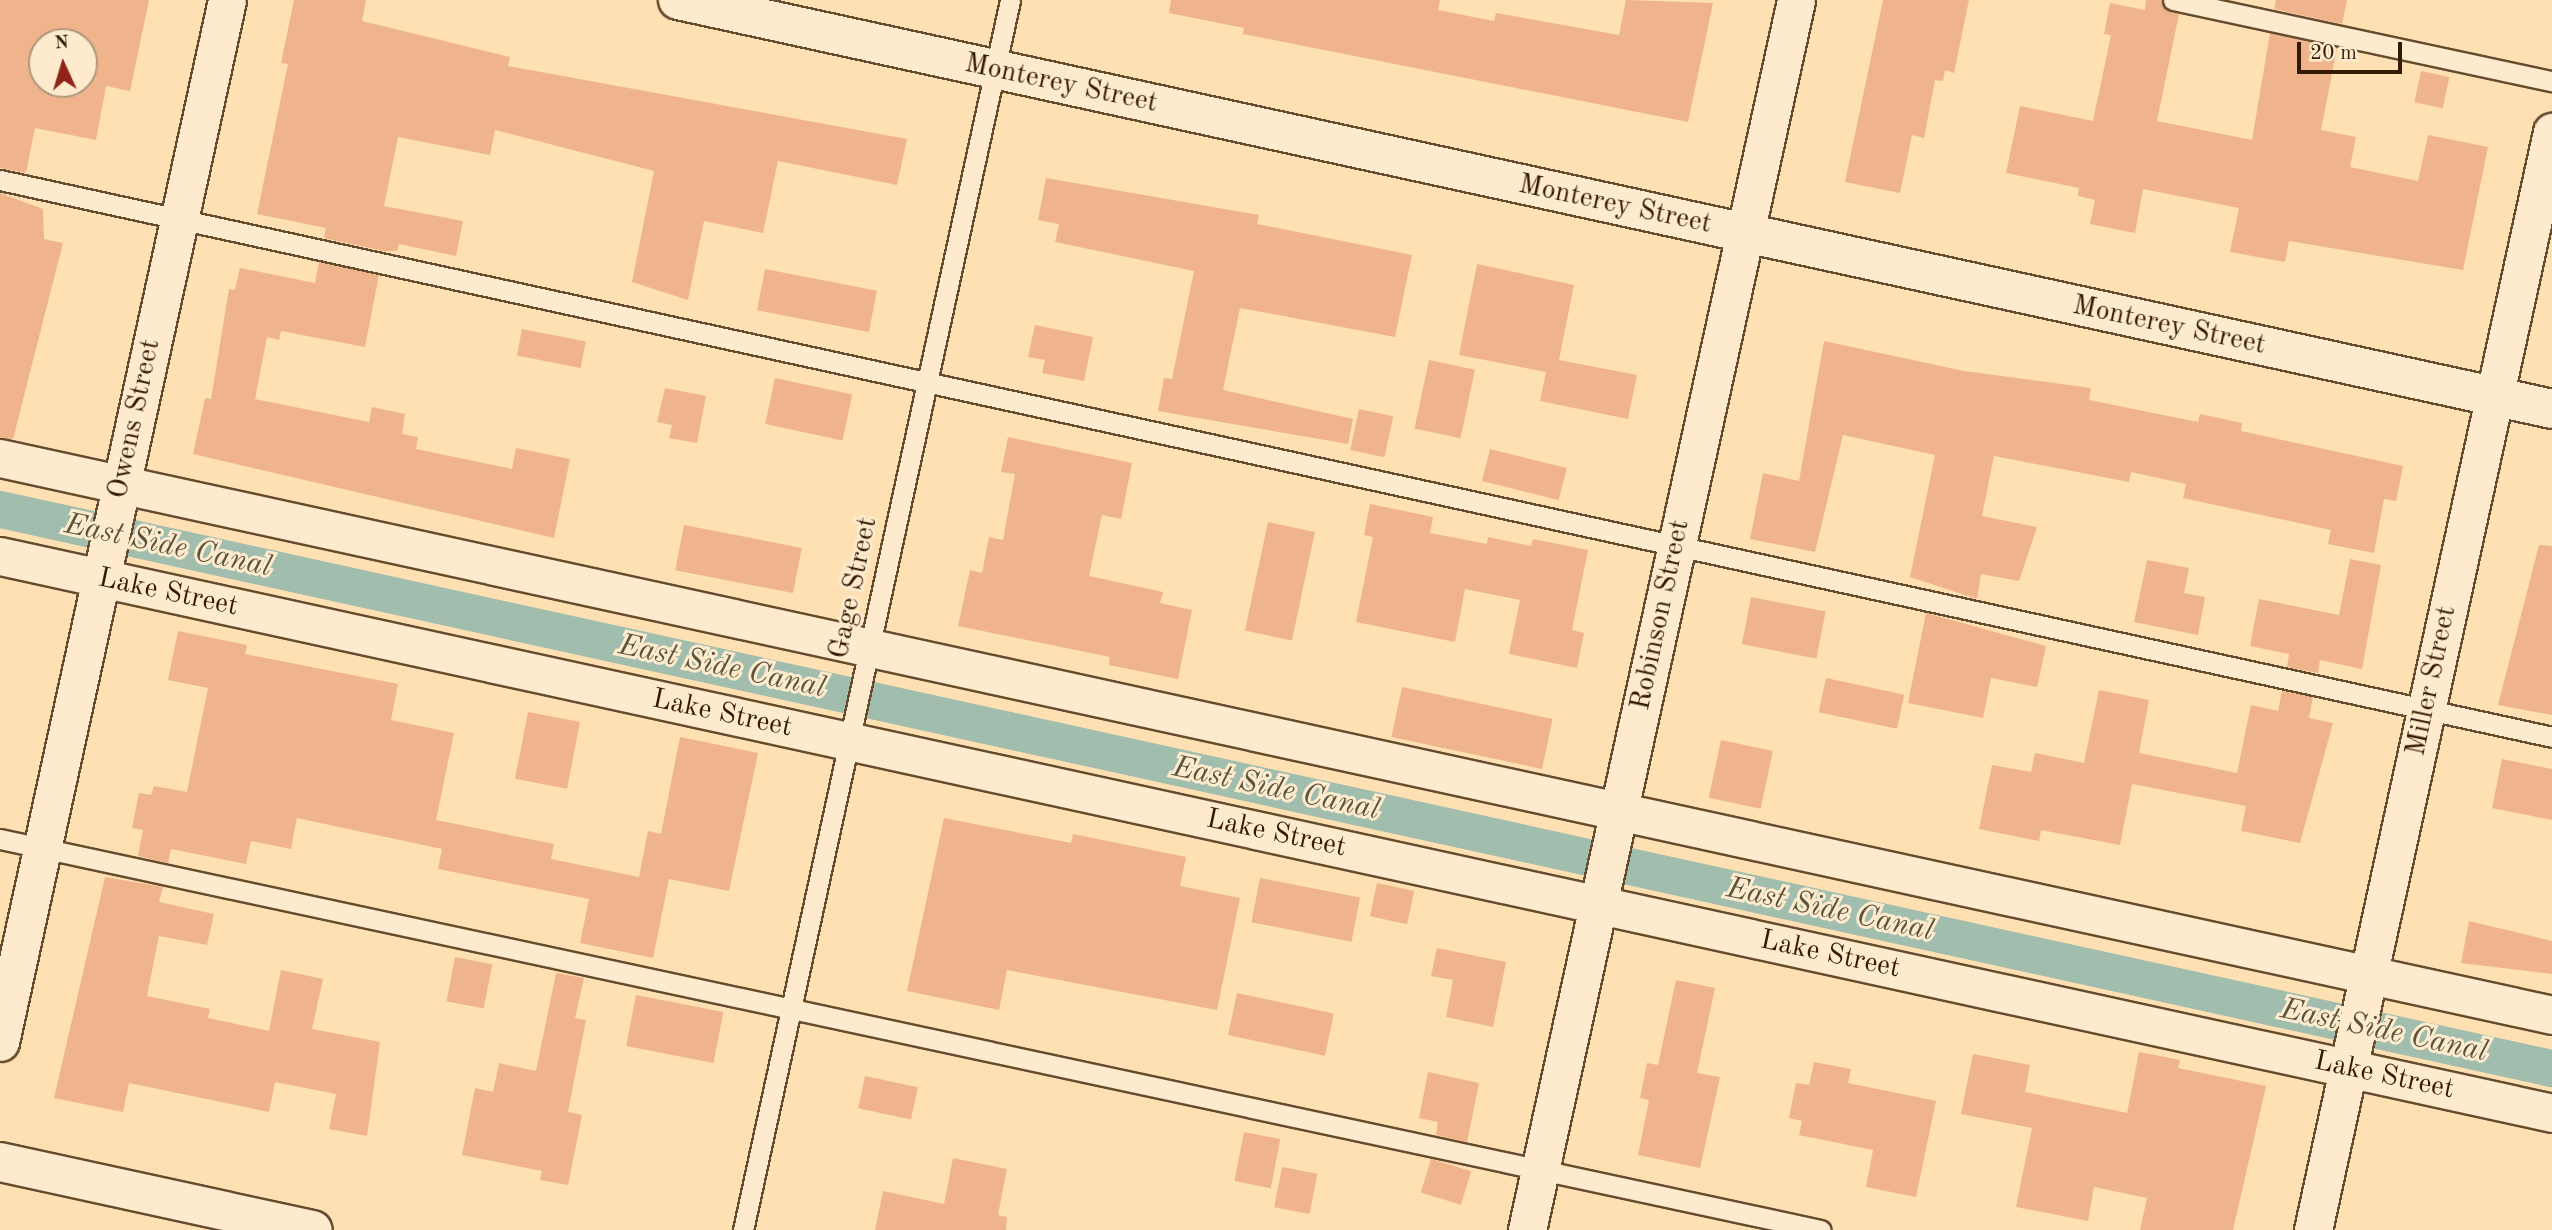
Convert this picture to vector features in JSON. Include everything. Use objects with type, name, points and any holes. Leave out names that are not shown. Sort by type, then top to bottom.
[{"type":"main road","name":"Monterey Street","points":[[678,0],[2552,409]]},
{"type":"main road","points":[[0,1162],[313,1230]]},
{"type":"street","name":"Owens Street","points":[[0,1042],[227,0]]},
{"type":"street","name":"Robinson Street","points":[[1527,1230],[1796,0]]},
{"type":"street","name":"Miller Street","points":[[2313,1230],[2552,132]]},
{"type":"street","points":[[0,458],[2552,1015]]},
{"type":"street","name":"Lake Street","points":[[0,556],[2552,1113]]},
{"type":"lane","name":"Gage Street","points":[[743,1230],[1010,0]]},
{"type":"lane","points":[[2174,0],[2552,81]]},
{"type":"lane","points":[[0,180],[2552,737]]},
{"type":"lane","points":[[0,839],[1820,1230]]},
{"type":"building","points":[[0,0],[149,0],[130,91],[106,86],[96,140],[35,128],[26,173],[0,168]]},
{"type":"building","points":[[294,0],[366,0],[362,21],[510,57],[508,66],[907,139],[897,185],[778,161],[763,233],[704,221],[688,300],[632,282],[654,171],[495,130],[490,155],[398,137],[384,206],[463,221],[456,256],[399,244],[397,251],[384,251],[324,238],[326,228],[257,214],[288,64],[281,63]]},
{"type":"building","points":[[1171,0],[1440,0],[1438,10],[1494,21],[1496,13],[1619,35],[1626,0],[1713,3],[1688,122],[1243,34],[1244,28],[1169,13]]},
{"type":"building","points":[[1883,0],[1969,0],[1954,73],[1945,70],[1943,81],[1935,80],[1924,138],[1912,135],[1900,193],[1845,182]]},
{"type":"building","points":[[2146,0],[2161,0],[2165,9],[2179,14],[2157,121],[2252,140],[2270,33],[2337,48],[2321,130],[2356,137],[2350,167],[2418,181],[2428,135],[2488,147],[2463,270],[2289,241],[2285,262],[2230,252],[2239,208],[2143,189],[2135,233],[2090,224],[2095,200],[2078,196],[2079,188],[2006,173],[2020,106],[2093,121],[2111,35],[2104,34],[2110,3],[2145,10]]},
{"type":"building","points":[[2276,0],[2347,0],[2342,24],[2274,9]]},
{"type":"building","points":[[2421,71],[2449,77],[2443,108],[2414,102]]},
{"type":"building","points":[[1046,178],[1259,215],[1257,224],[1412,255],[1395,337],[1240,308],[1223,390],[1353,419],[1348,444],[1158,411],[1164,378],[1172,379],[1194,271],[1055,242],[1059,224],[1038,220]]},
{"type":"building","points":[[0,193],[43,209],[44,239],[63,243],[13,439],[0,438]]},
{"type":"building","points":[[319,262],[379,275],[365,347],[281,331],[279,340],[267,337],[255,399],[369,422],[372,407],[405,414],[402,434],[418,437],[416,449],[512,469],[516,448],[570,459],[554,538],[193,454],[205,398],[211,399],[229,289],[235,290],[240,268],[315,283]]},
{"type":"building","points":[[1477,264],[1574,285],[1559,360],[1637,375],[1628,419],[1540,401],[1546,372],[1459,355]]},
{"type":"building","points":[[765,269],[877,291],[869,332],[757,310]]},
{"type":"building","points":[[1035,325],[1093,337],[1084,381],[1042,373],[1045,360],[1028,357]]},
{"type":"building","points":[[522,329],[586,341],[581,368],[517,356]]},
{"type":"building","points":[[1824,341],[1964,371],[2091,388],[2089,400],[2198,422],[2200,414],[2242,423],[2241,431],[2403,466],[2396,501],[2384,499],[2374,553],[2328,544],[2331,530],[2183,498],[2186,484],[2131,472],[2129,482],[1994,456],[1982,516],[2037,527],[2019,581],[1981,574],[1977,599],[1910,577],[1935,455],[1843,435],[1815,552],[1750,539],[1763,473],[1799,481]]},
{"type":"building","points":[[1429,360],[1475,370],[1460,438],[1414,428]]},
{"type":"building","points":[[775,378],[852,394],[843,440],[765,424]]},
{"type":"building","points":[[665,388],[706,396],[697,443],[669,438],[672,425],[657,422]]},
{"type":"building","points":[[1359,409],[1393,416],[1385,457],[1350,450]]},
{"type":"building","points":[[1008,437],[1132,463],[1121,519],[1102,515],[1089,576],[1163,592],[1160,603],[1192,610],[1178,679],[1109,665],[1110,657],[958,626],[970,570],[982,573],[989,537],[1003,540],[1015,474],[1001,472]]},
{"type":"building","points":[[1490,449],[1567,468],[1559,500],[1482,481]]},
{"type":"building","points":[[1370,504],[1433,517],[1430,533],[1487,544],[1488,537],[1531,546],[1533,539],[1588,550],[1572,630],[1584,633],[1577,668],[1509,654],[1520,600],[1465,589],[1455,642],[1356,622],[1373,537],[1364,535]]},
{"type":"building","points":[[1268,522],[1315,532],[1292,641],[1245,631]]},
{"type":"building","points":[[684,525],[802,548],[793,593],[675,570]]},
{"type":"building","points":[[2539,545],[2552,546],[2552,715],[2498,705]]},
{"type":"building","points":[[2350,559],[2381,565],[2362,669],[2320,660],[2318,673],[2287,667],[2289,654],[2250,646],[2259,599],[2339,615]]},
{"type":"building","points":[[2147,560],[2189,568],[2184,593],[2205,597],[2198,635],[2134,622]]},
{"type":"building","points":[[1751,597],[1826,612],[1816,659],[1742,644]]},
{"type":"building","points":[[1926,613],[2046,646],[2037,687],[1991,678],[1983,718],[1908,703]]},
{"type":"building","points":[[178,631],[247,645],[245,654],[398,684],[391,720],[454,733],[436,820],[554,844],[551,859],[639,877],[648,831],[661,834],[680,737],[758,753],[729,891],[669,879],[653,958],[580,943],[589,899],[438,869],[442,849],[297,818],[291,849],[251,841],[246,864],[171,849],[168,863],[138,856],[143,830],[132,828],[139,793],[151,795],[154,786],[187,792],[208,688],[168,680]]},
{"type":"building","points":[[1826,678],[1904,695],[1897,729],[1819,712]]},
{"type":"building","points":[[1402,687],[1553,719],[1542,769],[1391,737]]},
{"type":"building","points":[[2099,690],[2149,700],[2139,753],[2237,773],[2251,705],[2278,711],[2282,691],[2313,697],[2309,718],[2333,723],[2300,843],[2241,831],[2246,806],[2132,784],[2120,845],[2041,830],[2039,841],[1979,829],[1992,765],[2031,772],[2035,753],[2084,763]]},
{"type":"building","points":[[528,712],[580,722],[567,789],[515,779]]},
{"type":"building","points":[[1721,740],[1773,751],[1761,809],[1709,798]]},
{"type":"building","points":[[2502,759],[2552,769],[2552,820],[2492,808]]},
{"type":"building","points":[[944,818],[1071,843],[1073,834],[1186,857],[1180,886],[1240,898],[1217,1010],[1007,970],[999,1010],[907,991]]},
{"type":"building","points":[[105,877],[163,887],[159,902],[214,914],[207,945],[159,936],[147,996],[210,1009],[208,1018],[269,1031],[281,970],[323,979],[312,1029],[380,1042],[367,1136],[329,1129],[336,1094],[275,1082],[269,1112],[129,1083],[123,1112],[54,1098]]},
{"type":"building","points":[[1260,878],[1360,897],[1352,942],[1251,922]]},
{"type":"building","points":[[1377,883],[1414,891],[1407,924],[1370,916]]},
{"type":"building","points":[[2469,921],[2552,941],[2552,974],[2461,963]]},
{"type":"building","points":[[1437,948],[1506,962],[1493,1027],[1446,1017],[1453,980],[1431,976]]},
{"type":"building","points":[[455,957],[492,964],[484,1008],[446,1001]]},
{"type":"building","points":[[556,973],[584,978],[575,1018],[586,1020],[568,1112],[582,1115],[568,1185],[540,1180],[542,1171],[462,1155],[475,1088],[493,1092],[499,1063],[536,1071]]},
{"type":"building","points":[[1676,980],[1715,988],[1697,1073],[1720,1077],[1700,1168],[1638,1155],[1649,1100],[1640,1098],[1647,1063],[1658,1065]]},
{"type":"building","points":[[1237,993],[1334,1014],[1325,1056],[1228,1035]]},
{"type":"building","points":[[636,995],[723,1012],[713,1063],[626,1046]]},
{"type":"building","points":[[2139,1052],[2180,1060],[2178,1068],[2266,1086],[2233,1230],[2140,1230],[2147,1198],[2094,1187],[2088,1221],[2016,1207],[2032,1128],[1961,1114],[1973,1054],[2030,1065],[2025,1092],[2127,1113]]},
{"type":"building","points":[[1814,1062],[1851,1069],[1848,1083],[1936,1101],[1916,1197],[1866,1187],[1873,1150],[1799,1135],[1802,1121],[1789,1118],[1796,1083],[1809,1085]]},
{"type":"building","points":[[1428,1072],[1479,1083],[1467,1142],[1436,1135],[1438,1122],[1419,1118]]},
{"type":"building","points":[[865,1076],[918,1087],[911,1120],[858,1108]]},
{"type":"building","points":[[1244,1132],[1280,1139],[1271,1188],[1234,1181]]},
{"type":"building","points":[[953,1158],[1007,1169],[998,1215],[1007,1217],[1006,1230],[875,1230],[883,1191],[944,1204]]},
{"type":"building","points":[[1431,1159],[1471,1171],[1461,1205],[1421,1192]]},
{"type":"building","points":[[1282,1167],[1317,1174],[1310,1214],[1274,1207]]},
{"type":"waterway","name":"East Side Canal","points":[[0,509],[2552,1068]]}]
